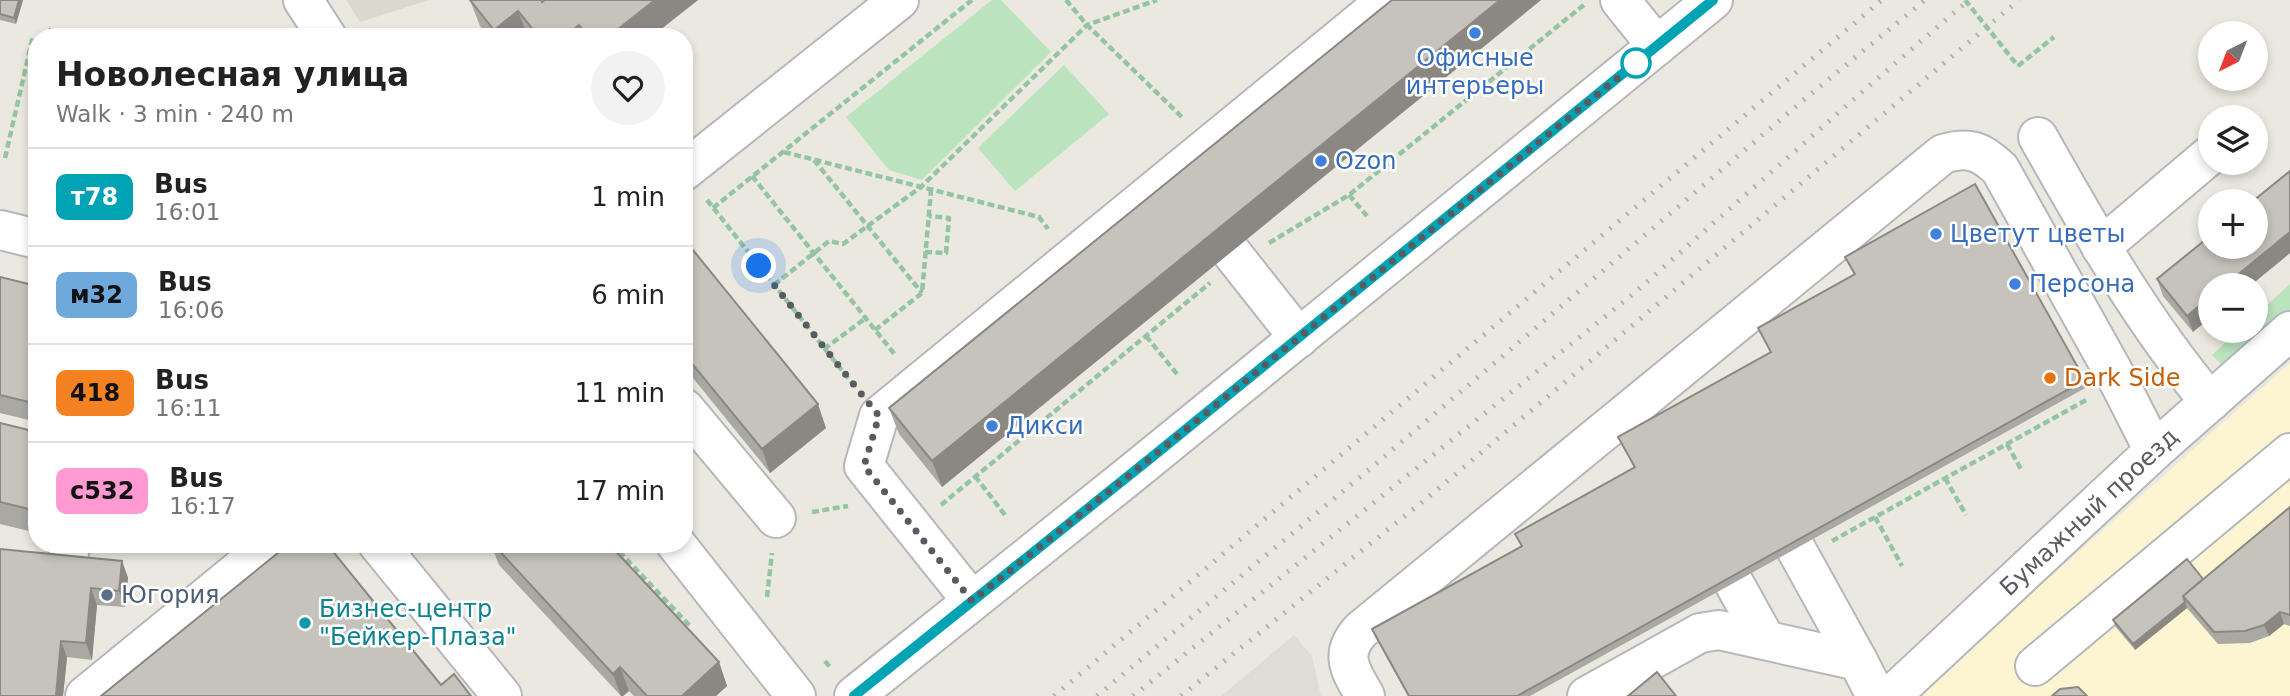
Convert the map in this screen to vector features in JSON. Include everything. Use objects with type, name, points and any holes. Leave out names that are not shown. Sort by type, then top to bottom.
[{"type":"street","points":[[303,0],[321,28]]},
{"type":"street","points":[[693,181],[899,0]]},
{"type":"street","points":[[972,601],[864,466],[879,416],[1071,258],[1180,187],[1210,144],[1387,0]]},
{"type":"street","points":[[1620,0],[1657,46]]},
{"type":"street","points":[[854,696],[1713,0]]},
{"type":"street","points":[[2038,137],[2101,247],[2169,352],[2210,402]]},
{"type":"street","points":[[1365,696],[1349,667],[1348,657],[1352,640],[1361,630],[1641,417],[1690,360],[1943,154],[1965,150],[1987,157],[2000,169],[2119,382],[2154,451]]},
{"type":"street","points":[[2101,247],[2198,165]]},
{"type":"street","points":[[0,230],[28,237]]},
{"type":"street","points":[[1231,252],[1299,338]]},
{"type":"street","name":"Бумажный проезд","points":[[1891,696],[2154,451],[2290,331]]},
{"type":"street","points":[[1690,360],[1709,394]]},
{"type":"street","points":[[693,419],[776,518]]},
{"type":"street","points":[[2035,666],[2290,453]]},
{"type":"street","points":[[85,696],[260,553]]},
{"type":"street","points":[[386,553],[502,696]]},
{"type":"street","points":[[683,553],[796,696]]},
{"type":"street","points":[[1798,553],[1876,696]]},
{"type":"street","points":[[1734,583],[1765,639]]},
{"type":"street","points":[[1587,696],[1706,631],[1728,630],[1858,662]]},
{"type":"path","points":[[713,208],[972,0]]},
{"type":"path","points":[[1066,0],[1087,25],[1210,144]]},
{"type":"path","points":[[774,285],[829,241],[844,244],[921,187],[1087,25],[1157,0]]},
{"type":"path","points":[[1965,0],[2018,66],[2054,37]]},
{"type":"path","points":[[5,158],[28,58]]},
{"type":"path","points":[[783,151],[1039,217],[1071,258]]},
{"type":"path","points":[[813,159],[922,293]]},
{"type":"path","points":[[752,176],[918,384]]},
{"type":"path","points":[[693,183],[879,416]]},
{"type":"path","points":[[875,330],[922,293],[931,190]]},
{"type":"path","points":[[1349,195],[1367,216]]},
{"type":"path","points":[[925,252],[946,253],[948,218],[929,216]]},
{"type":"path","points":[[824,349],[866,318]]},
{"type":"path","points":[[1146,336],[1177,374]]},
{"type":"path","points":[[1798,553],[1875,517],[2119,382]]},
{"type":"path","points":[[2007,444],[2022,471]]},
{"type":"path","points":[[975,476],[1005,515]]},
{"type":"path","points":[[1945,478],[1966,515]]},
{"type":"path","points":[[1875,517],[1902,566]]},
{"type":"path","points":[[825,661],[830,667]]},
{"type":"shaded area","points":[[346,0],[429,0],[360,22]]},
{"type":"shaded area","points":[[2290,363],[2290,696],[1917,696],[2168,472]]},
{"type":"shaded area","points":[[1294,635],[1312,656],[1321,696],[1221,696]]},
{"type":"green space","points":[[992,0],[1001,0],[1051,52],[922,180],[889,170],[846,117]]},
{"type":"green space","points":[[1064,65],[1109,114],[1015,191],[978,148]]},
{"type":"green space","points":[[2290,284],[2290,318],[2268,336],[2268,304]]},
{"type":"green space","points":[[2225,343],[2259,343],[2226,369],[2212,355]]},
{"type":"building","points":[[0,0],[19,0],[14,18],[0,14]]},
{"type":"building","points":[[470,0],[655,0],[619,28],[581,28],[579,25],[575,28],[532,28],[518,11],[497,28],[492,28]]},
{"type":"building","points":[[1392,0],[1500,0],[932,461],[889,408]]},
{"type":"building","points":[[2290,171],[2290,232],[2268,250],[2268,189]]},
{"type":"building","points":[[1975,184],[2085,380],[1517,696],[1409,696],[1372,629],[1522,546],[1515,534],[1635,467],[1618,437],[1771,352],[1758,328],[1855,274],[1845,257]]},
{"type":"building","points":[[2198,246],[2198,259],[2257,259],[2240,273],[2198,273],[2198,307],[2187,316],[2157,279]]},
{"type":"building","points":[[693,250],[818,404],[762,449],[693,365]]},
{"type":"building","points":[[0,277],[28,284],[28,402],[0,395]]},
{"type":"building","points":[[0,423],[28,430],[28,509],[0,502]]},
{"type":"building","points":[[2290,507],[2290,615],[2280,612],[2264,625],[2245,631],[2214,632],[2183,596]]},
{"type":"building","points":[[0,549],[122,561],[119,591],[91,588],[86,643],[61,641],[56,696],[0,696]]},
{"type":"building","name":"Бизнес-центр \"Бейкер-Плаза\"","points":[[278,553],[334,553],[441,685],[454,674],[471,696],[101,696]]},
{"type":"building","points":[[501,553],[617,553],[719,662],[682,696],[647,696],[620,667],[613,674]]},
{"type":"building","points":[[2187,559],[2203,579],[2183,596],[2185,602],[2133,644],[2113,620]]},
{"type":"building","points":[[1657,672],[1676,696],[1628,696]]},
{"type":"building","points":[[2078,687],[2087,696],[2052,696],[2060,689]]},
{"type":"railway","points":[[1054,696],[1882,0]]},
{"type":"railway","points":[[1097,696],[1925,0]]},
{"type":"railway","points":[[1133,696],[1632,295],[1969,0]]},
{"type":"railway","points":[[1181,696],[1432,494],[2019,0]]},
{"type":"bus line","name":"т78","points":[[854,696],[1713,0]]},
{"type":"place","name":"Офисные интерьеры","points":[[1475,33]]},
{"type":"place","name":"Ozon","points":[[1321,161]]},
{"type":"place","name":"Цветут цветы","points":[[1936,234]]},
{"type":"place","name":"Персона","points":[[2015,284]]},
{"type":"place","name":"Dark Side","points":[[2050,378]]},
{"type":"place","name":"Дикси","points":[[992,426]]},
{"type":"place","name":"Югория","points":[[107,595]]},
{"type":"place","name":"Бизнес-центр \"Бейкер-Плаза\"","points":[[305,623]]},
{"type":"route","points":[[759,266],[879,416],[864,466],[972,601],[1636,63]]}]
